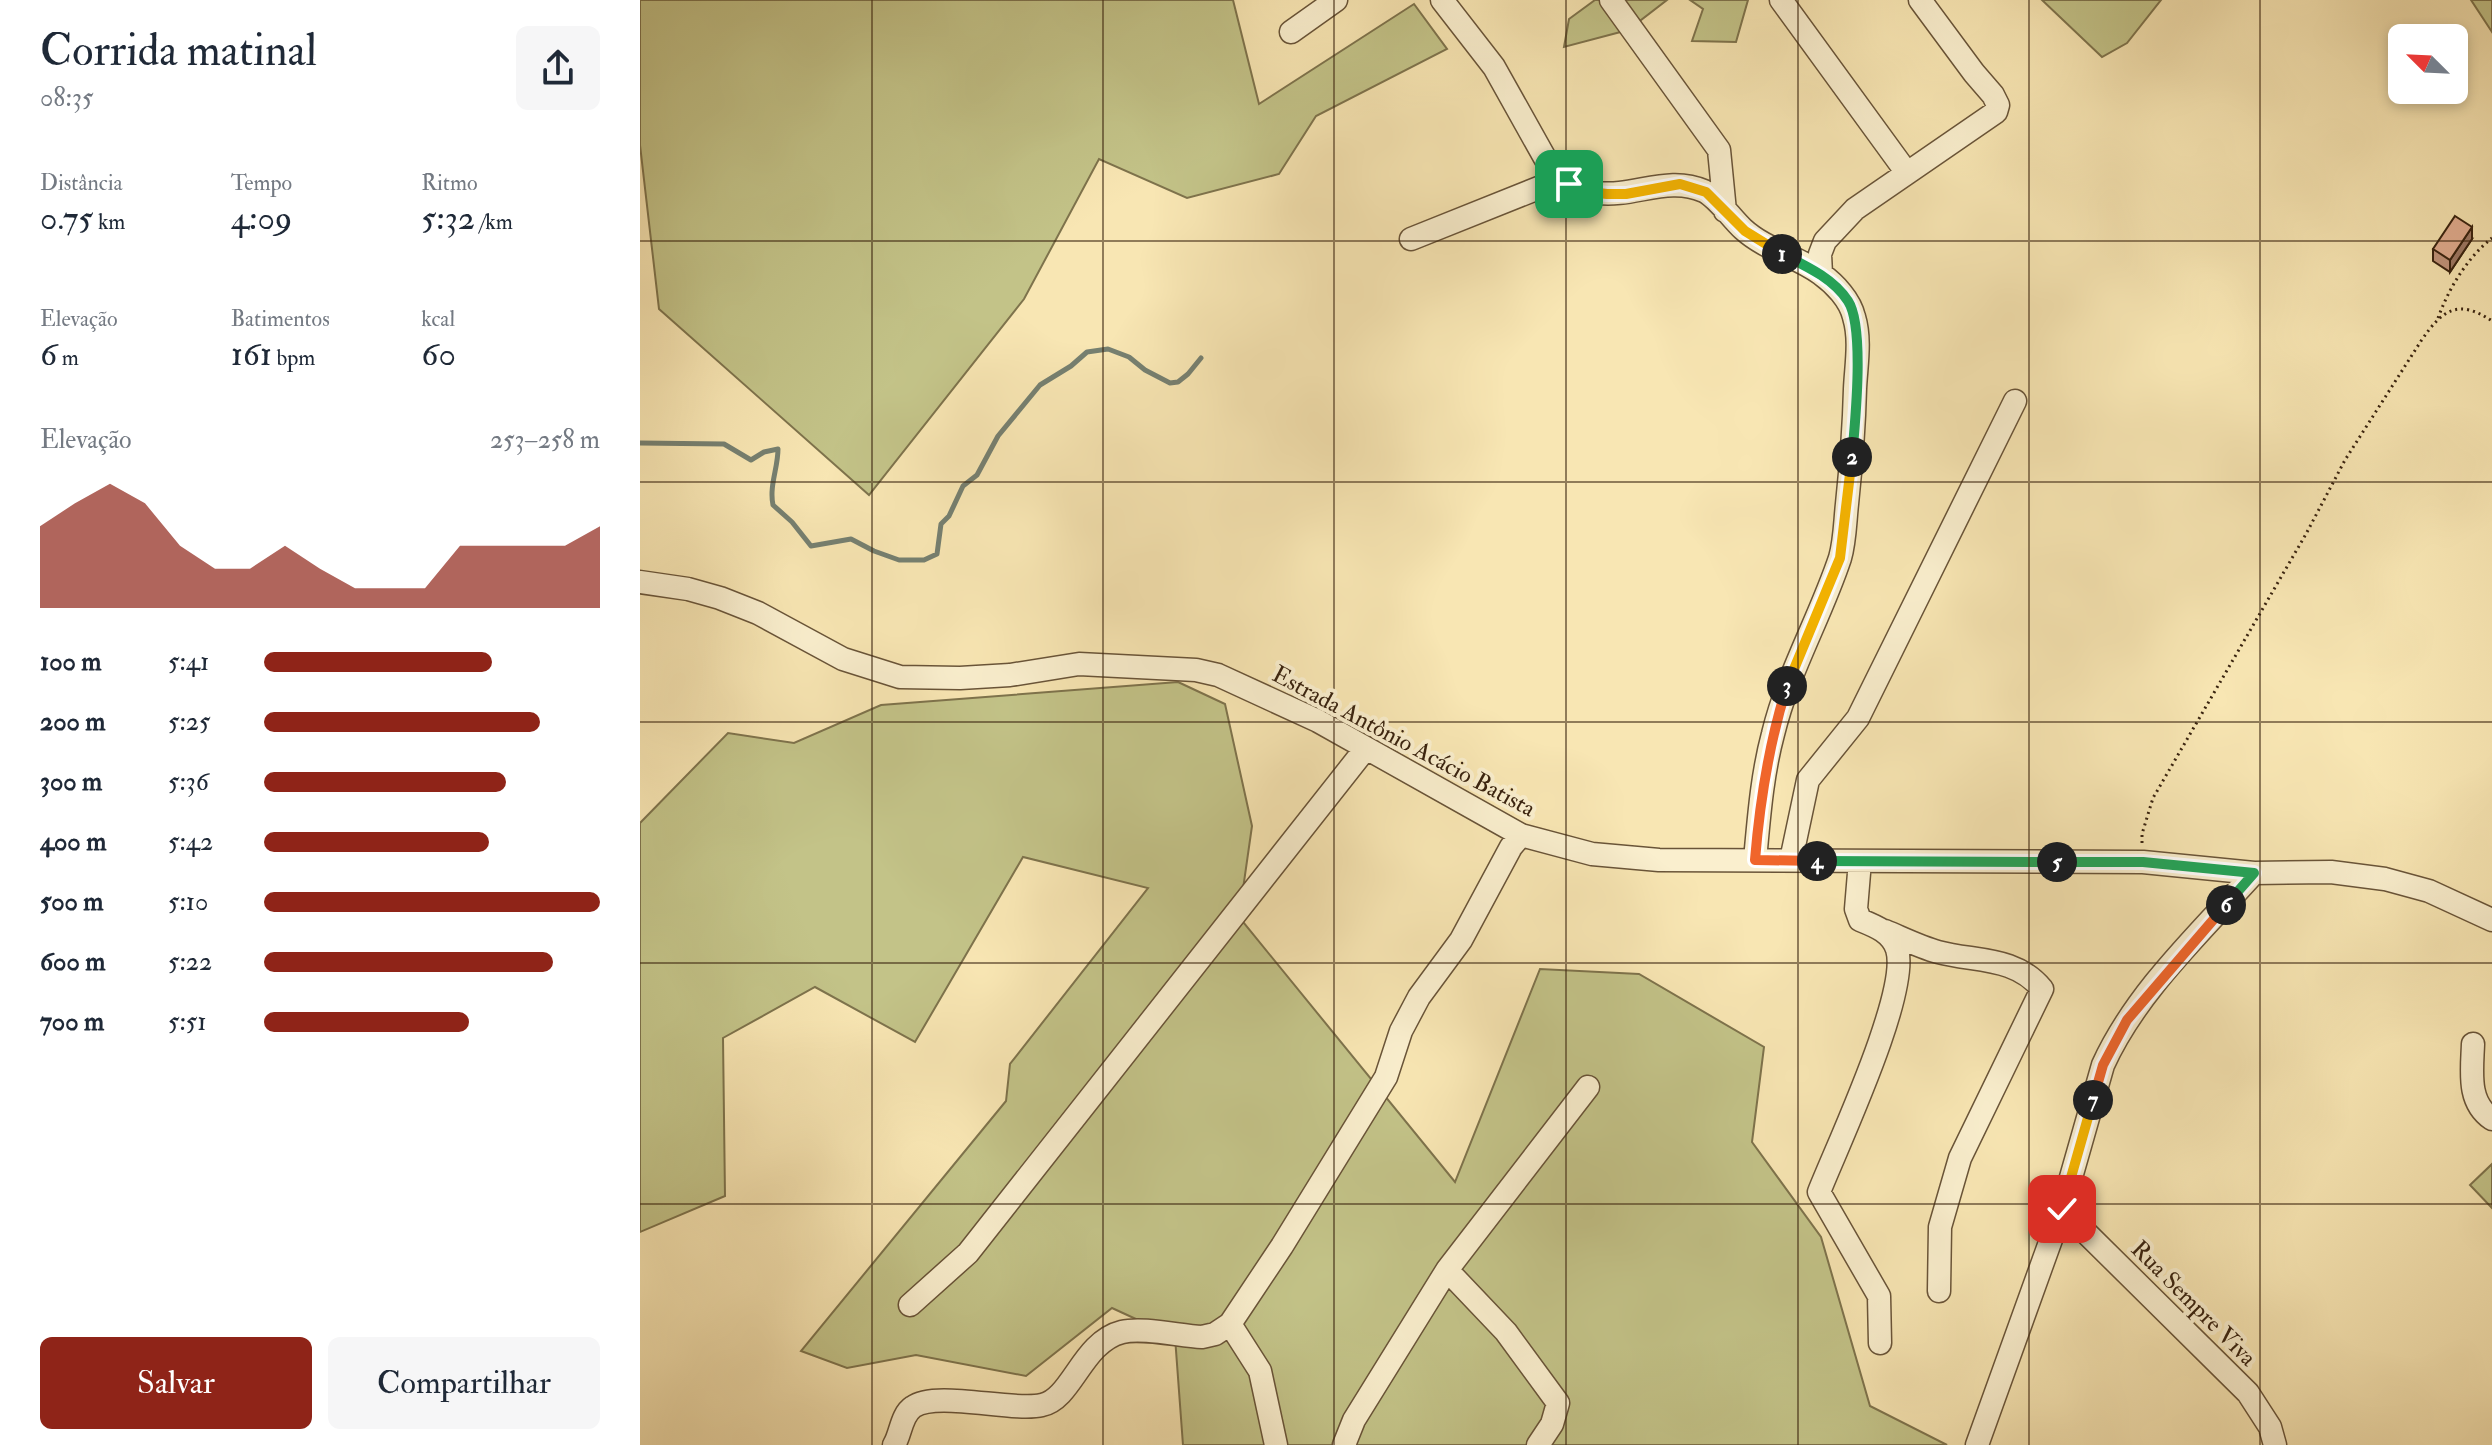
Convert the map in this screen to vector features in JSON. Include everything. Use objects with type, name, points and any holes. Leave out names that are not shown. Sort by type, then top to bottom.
[{"type":"street","points":[[1291,32],[1336,0]]},
{"type":"street","points":[[1442,0],[1494,67],[1550,167],[1561,179],[1590,192],[1607,194],[1626,194],[1680,184],[1706,192],[1745,231],[1771,249],[1821,274],[1848,300],[1857,337],[1853,451],[1845,529],[1840,558],[1792,672],[1773,733],[1761,795],[1755,860]]},
{"type":"street","points":[[1612,0],[1719,150],[1725,211]]},
{"type":"street","points":[[1781,0],[1907,173]]},
{"type":"street","points":[[1821,274],[1820,254],[1825,241],[1855,209],[1996,112],[1998,105],[1993,95],[1920,0]]},
{"type":"street","points":[[1411,239],[1561,179]]},
{"type":"street","points":[[1791,860],[1808,780],[1858,718],[2015,401]]},
{"type":"street","name":"Estrada Antônio Acácio Batista","points":[[640,582],[688,589],[720,598],[758,613],[843,659],[900,677],[1010,675],[1079,664],[1196,670],[1247,687],[1318,721],[1521,835],[1558,847],[1603,856],[1659,860],[2143,862],[2254,873],[2331,872],[2385,879],[2429,891],[2492,920]]},
{"type":"street","points":[[910,1305],[968,1253],[1366,748]]},
{"type":"street","points":[[894,1445],[908,1413],[921,1403],[1041,1406],[1056,1398],[1089,1354],[1104,1340],[1121,1332],[1202,1337],[1215,1334],[1230,1324],[1386,1077],[1401,1031],[1419,997],[1461,940],[1511,847],[1521,835]]},
{"type":"street","points":[[1860,861],[1856,909],[1860,920],[1937,952],[2006,963],[2032,977],[2042,989],[1960,1158],[1940,1227],[1939,1291]]},
{"type":"street","points":[[1977,1445],[2062,1209],[2103,1065],[2112,1046],[2142,1000],[2254,873]]},
{"type":"street","points":[[1880,1343],[1879,1296],[1819,1192],[1892,1008],[1900,969],[1896,947],[1885,931]]},
{"type":"street","points":[[2473,1044],[2475,1097],[2478,1106],[2492,1119]]},
{"type":"street","points":[[1344,1445],[1354,1420],[1447,1270],[1588,1087]]},
{"type":"street","name":"Rua Sempre Viva","points":[[2062,1209],[2248,1393],[2270,1427],[2275,1445]]},
{"type":"street","points":[[1447,1270],[1506,1332],[1558,1403],[1552,1424],[1538,1445]]},
{"type":"street","points":[[1230,1324],[1260,1371],[1276,1445]]},
{"type":"path","points":[[2437,321],[2447,293],[2481,246],[2492,238]]},
{"type":"path","points":[[2143,862],[2142,834],[2153,798],[2345,460],[2421,341],[2437,321],[2457,308],[2480,313],[2492,321]]},
{"type":"green space","points":[[640,0],[1233,0],[1259,104],[1414,4],[1447,49],[1316,116],[1279,174],[1187,198],[1099,159],[1024,299],[869,495],[659,309],[640,145]]},
{"type":"green space","points":[[1595,0],[1667,0],[1628,30],[1564,47],[1569,19]]},
{"type":"green space","points":[[1690,0],[1748,0],[1736,42],[1692,41],[1703,9]]},
{"type":"green space","points":[[2042,0],[2161,0],[2127,43],[2102,57]]},
{"type":"green space","points":[[2471,0],[2492,0],[2492,32]]},
{"type":"green space","points":[[1178,682],[1225,704],[1252,826],[1239,917],[1455,1182],[1540,969],[1639,974],[1764,1047],[1752,1142],[1821,1237],[1870,1406],[1947,1445],[1183,1445],[1175,1337],[1112,1308],[1026,1376],[916,1355],[847,1368],[801,1351],[1006,1101],[1010,1064],[1148,888],[1023,857],[915,1042],[815,987],[723,1038],[725,1196],[640,1232],[640,823],[728,733],[794,743],[881,705]]},
{"type":"green space","points":[[2492,1164],[2492,1208],[2470,1185]]},
{"type":"building","points":[[2455,216],[2472,227],[2450,260],[2433,249]]},
{"type":"waterway","points":[[640,443],[724,444],[751,460],[764,452],[778,449],[773,505],[811,546],[851,539],[899,560],[924,560],[937,554],[941,524],[949,516],[963,486],[977,475],[998,436],[1040,385],[1087,352],[1108,349],[1129,357],[1145,370],[1170,383],[1178,382],[1188,374],[1201,358]]},
{"type":"route","points":[[1569,184],[1607,194],[1626,194],[1680,184],[1706,192],[1745,231],[1771,249],[1821,274],[1848,300],[1854,317],[1857,337],[1853,451],[1843,545],[1792,672],[1773,733],[1761,795],[1755,860],[2143,862],[2254,873],[2142,1000],[2112,1046],[2103,1065],[2062,1209]]}]
